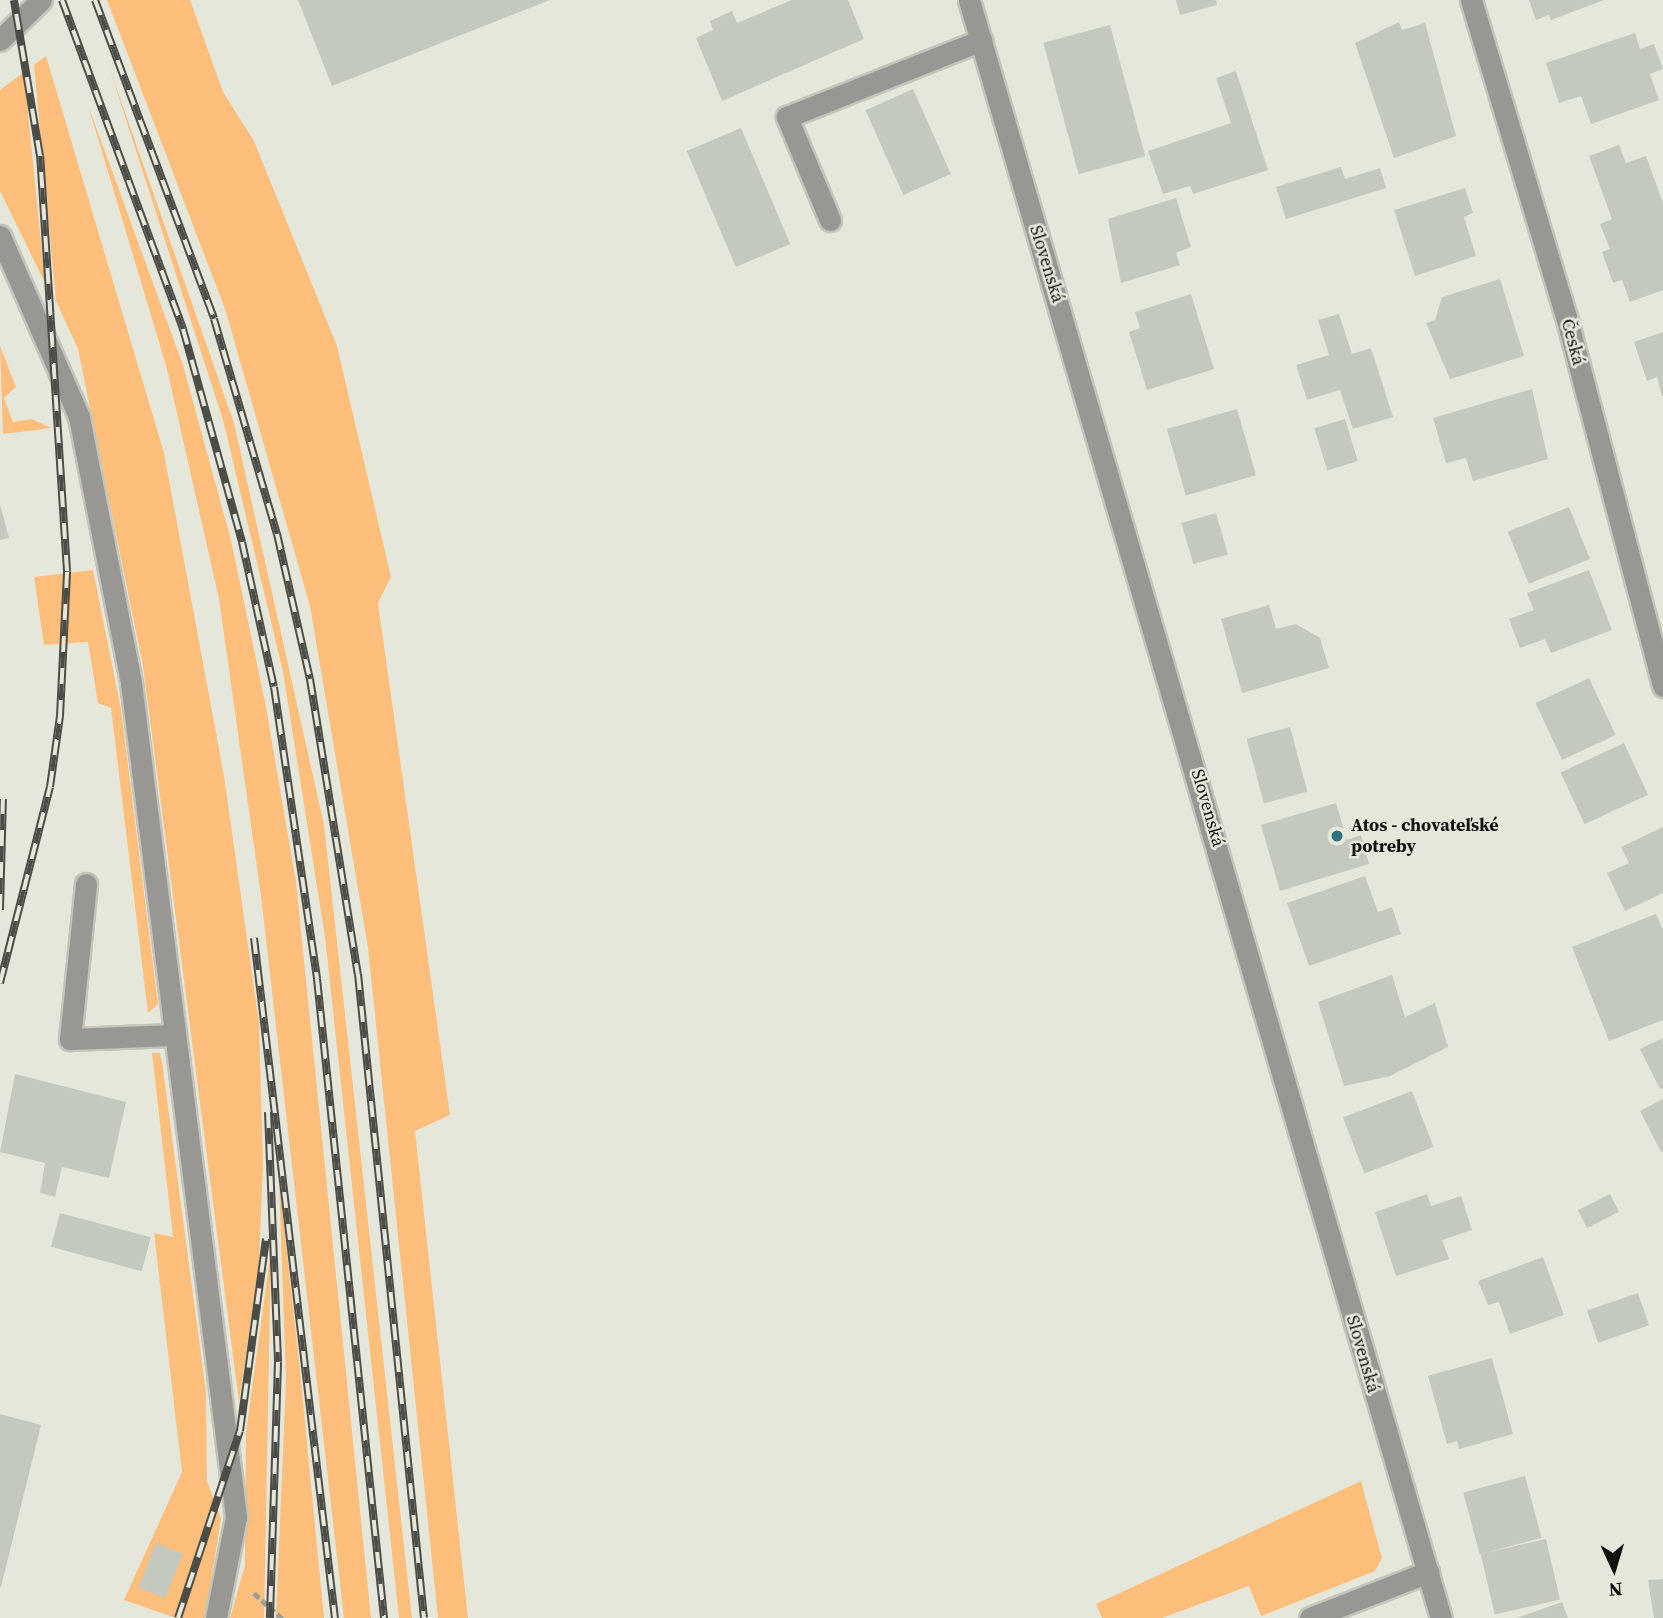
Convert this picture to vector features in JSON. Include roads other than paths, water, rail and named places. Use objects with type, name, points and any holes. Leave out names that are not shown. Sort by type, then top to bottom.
[{"type":"street","points":[[0,40],[41,0]]},
{"type":"street","name":"Slovenská","points":[[970,0],[1441,1618]]},
{"type":"street","name":"Česká","points":[[1471,0],[1570,331],[1663,686]]},
{"type":"street","points":[[830,220],[787,117],[981,40]]},
{"type":"street","points":[[0,236],[79,417],[131,683],[236,1517],[216,1618]]},
{"type":"street","points":[[86,884],[70,1039],[175,1035]]},
{"type":"street","points":[[1310,1618],[1428,1572]]},
{"type":"railway","points":[[0,983],[50,787],[60,716],[67,571],[40,156],[14,0]]},
{"type":"railway","points":[[62,0],[183,329],[242,542],[274,687],[317,979],[384,1618]]},
{"type":"railway","points":[[95,0],[214,319],[277,534],[310,679],[358,974],[424,1618]]},
{"type":"railway","points":[[0,910],[3,799]]},
{"type":"railway","points":[[254,938],[335,1618]]},
{"type":"railway","points":[[268,1112],[278,1362],[270,1618]]},
{"type":"railway","points":[[178,1618],[240,1431],[266,1239]]},
{"type":"place","name":"Atos - chovateľské potreby","points":[[1337,836]]}]
